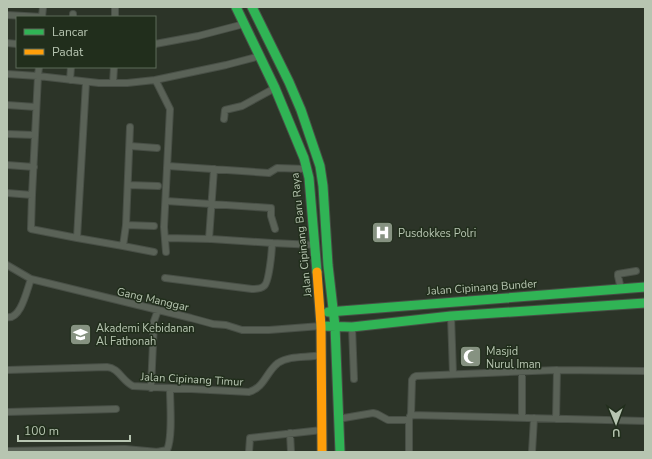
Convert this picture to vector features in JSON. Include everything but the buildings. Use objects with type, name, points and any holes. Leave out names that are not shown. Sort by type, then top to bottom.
[{"type":"main road","points":[[238,11],[253,8],[290,82],[302,110],[320,166],[323,186],[328,265],[334,311],[340,452]]},
{"type":"main road","name":"Jalan Cipinang Baru Raya","points":[[238,11],[275,88],[307,168],[310,186],[321,326],[322,452]]},
{"type":"main road","points":[[245,27],[260,23]]},
{"type":"main road","name":"Jalan Cipinang Bunder","points":[[320,312],[645,287]]},
{"type":"main road","points":[[541,294],[537,299],[536,304],[539,308],[544,310]]},
{"type":"main road","points":[[513,296],[518,300],[520,306],[519,309],[513,312]]},
{"type":"main road","points":[[321,326],[352,327],[451,316],[645,303]]},
{"type":"street","points":[[7,15],[24,16]]},
{"type":"street","points":[[156,44],[245,27]]},
{"type":"street","points":[[7,74],[86,82],[127,84],[155,80],[260,56]]},
{"type":"street","points":[[39,68],[31,229],[154,252]]},
{"type":"street","points":[[70,80],[71,68]]},
{"type":"street","points":[[113,83],[114,68]]},
{"type":"street","points":[[155,80],[170,109],[164,227],[166,252]]},
{"type":"street","points":[[77,238],[86,82]]},
{"type":"street","points":[[224,119],[225,110],[242,106],[275,88]]},
{"type":"street","points":[[7,104],[36,107]]},
{"type":"street","points":[[123,246],[126,225],[130,127]]},
{"type":"street","points":[[7,134],[35,136]]},
{"type":"street","points":[[130,146],[157,148]]},
{"type":"street","points":[[7,165],[34,167]]},
{"type":"street","points":[[168,166],[269,172],[277,168],[307,168]]},
{"type":"street","points":[[209,239],[214,169]]},
{"type":"street","points":[[128,185],[158,186]]},
{"type":"street","points":[[7,193],[32,194]]},
{"type":"street","points":[[166,201],[271,208],[271,216],[275,229]]},
{"type":"street","points":[[126,225],[154,226]]},
{"type":"street","points":[[166,238],[209,239],[315,246]]},
{"type":"street","points":[[165,278],[252,289],[262,287],[266,285],[272,243]]},
{"type":"street","name":"Gang Manggar","points":[[7,265],[31,279],[242,330],[269,330],[321,326]]},
{"type":"street","points":[[621,289],[618,274],[636,271]]},
{"type":"street","points":[[7,316],[15,316],[20,311],[31,279]]},
{"type":"street","points":[[151,388],[154,321],[158,310]]},
{"type":"street","points":[[451,316],[453,374]]},
{"type":"street","points":[[352,327],[354,379]]},
{"type":"street","name":"Jalan Cipinang Timur","points":[[7,370],[111,367],[115,369],[128,384],[133,386],[250,392],[258,388],[275,366],[288,358],[313,357],[321,355]]},
{"type":"street","points":[[556,419],[557,370]]},
{"type":"street","points":[[409,452],[412,380],[414,377],[557,370],[645,371]]},
{"type":"street","points":[[522,371],[522,418]]},
{"type":"street","points":[[7,451],[125,449],[157,452],[167,450],[170,432],[170,389]]},
{"type":"street","points":[[7,412],[116,409]]},
{"type":"street","points":[[338,419],[377,414],[388,420],[410,417],[645,420]]},
{"type":"street","points":[[532,452],[534,418]]},
{"type":"street","points":[[249,452],[250,438],[322,430]]},
{"type":"street","points":[[290,433],[291,452]]},
{"type":"traffic: fast","points":[[236,7],[275,88],[304,158],[309,178],[317,272]]},
{"type":"traffic: fast","points":[[252,7],[301,110],[320,166],[323,186],[328,265],[335,326],[340,452]]},
{"type":"traffic: fast","points":[[328,312],[645,287]]},
{"type":"traffic: fast","points":[[321,326],[352,327],[451,316],[645,303]]},
{"type":"traffic: slow","points":[[317,272],[321,326],[322,452]]},
{"type":"place","name":"Pusdokkes Polri","points":[[382,233]]},
{"type":"place","name":"Akademi Kebidanan Al Fathonah","points":[[80,334]]},
{"type":"place","name":"Masjid Nurul Iman","points":[[471,357]]}]
